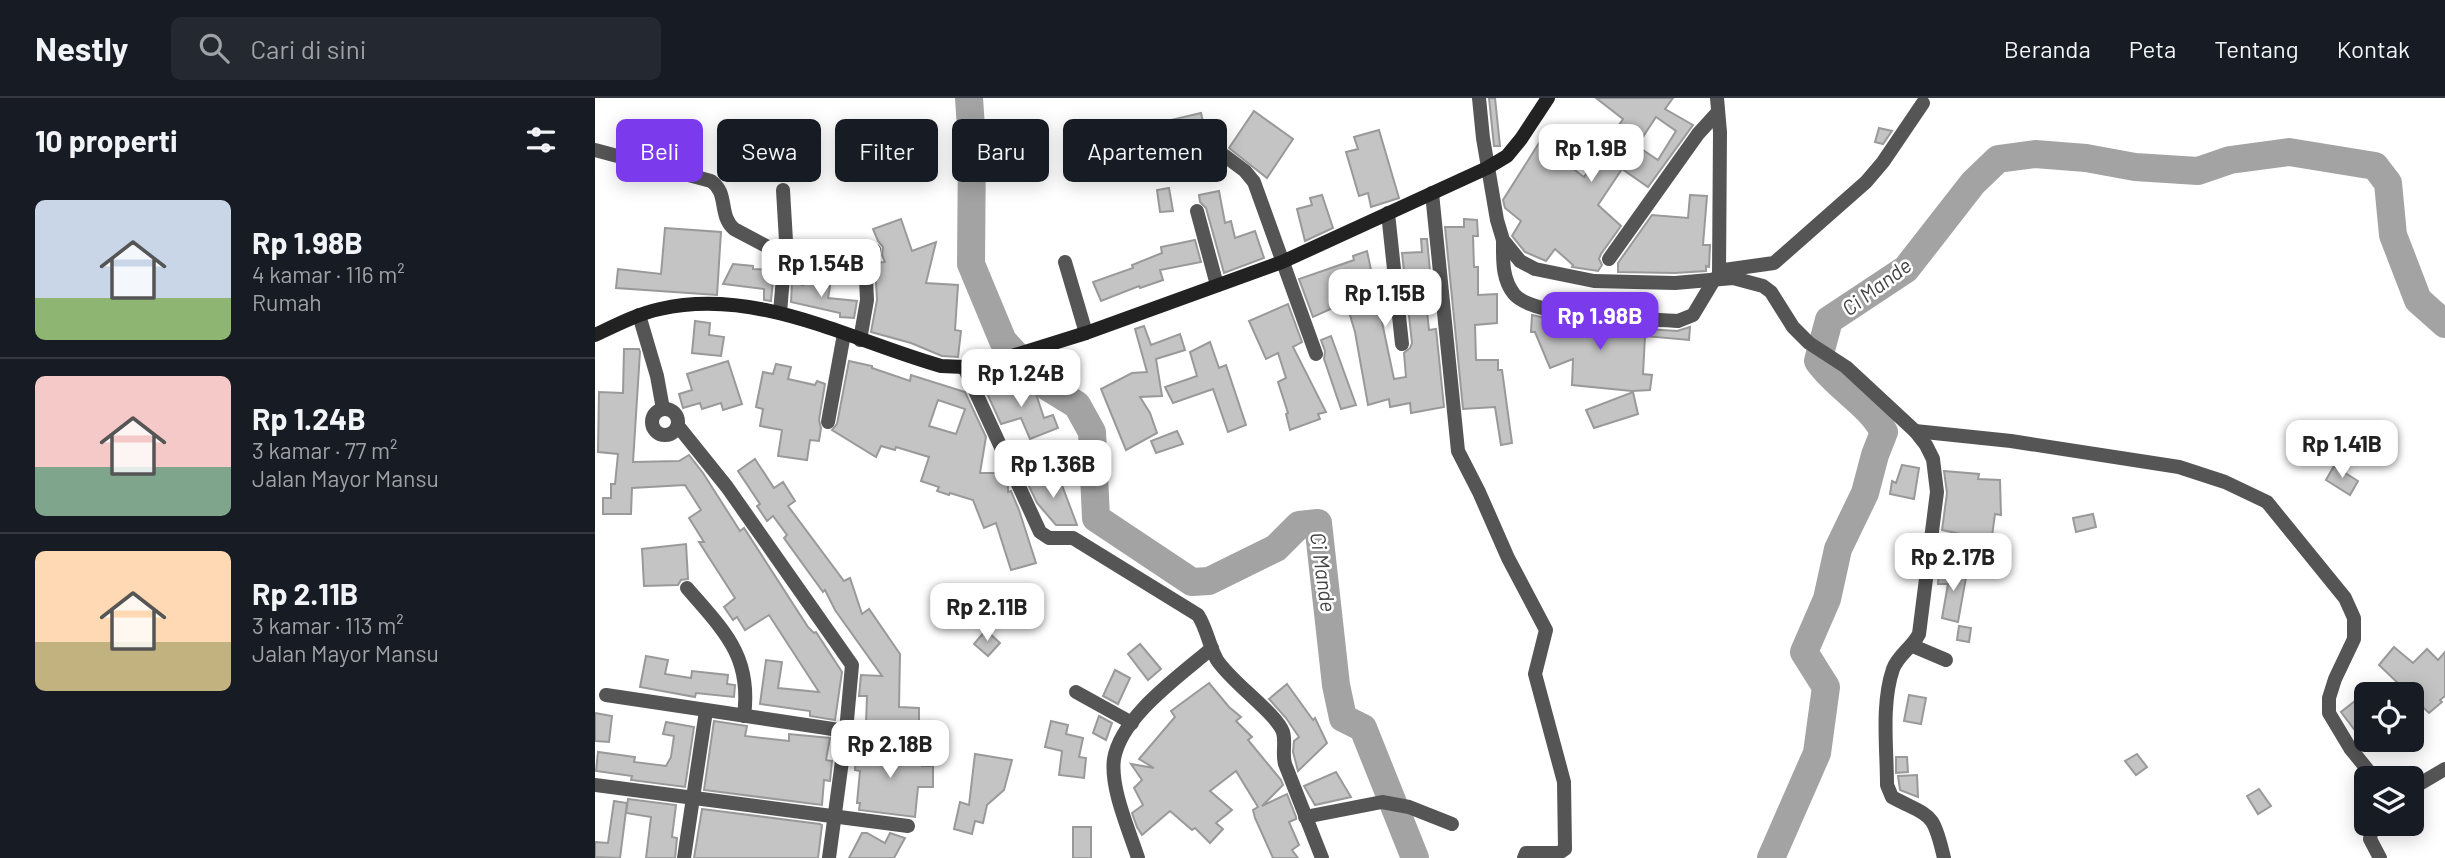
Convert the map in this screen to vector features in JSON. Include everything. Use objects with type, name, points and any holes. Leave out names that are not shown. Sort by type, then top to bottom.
[{"type":"main road","points":[[595,335],[639,315],[679,305],[712,303],[742,305],[780,313],[941,366],[964,367],[996,361],[1086,333],[1282,262],[1487,168],[1507,156],[1548,98]]},
{"type":"street","points":[[1479,98],[1487,168],[1497,220],[1503,240],[1520,261],[1535,269],[1594,281],[1675,283],[1716,277],[1749,281],[1767,288],[1793,327],[1809,343],[1835,358],[1915,431],[1926,445],[1933,459],[1937,492],[1919,634],[1913,646],[1899,659],[1890,681],[1887,704],[1887,785],[1892,797],[1930,817],[1944,858]]},
{"type":"street","points":[[1503,240],[1503,268],[1508,284],[1516,296],[1527,304],[1551,312],[1678,321],[1693,316],[1716,277],[1730,268],[1768,264],[1777,260],[1877,170],[1923,103]]},
{"type":"street","points":[[1716,277],[1718,105]]},
{"type":"street","points":[[1609,259],[1718,105]]},
{"type":"street","points":[[595,149],[711,181],[722,193],[727,223],[785,256]]},
{"type":"street","points":[[1227,158],[1245,171],[1262,199],[1315,354]]},
{"type":"street","points":[[780,313],[785,256],[783,190]]},
{"type":"street","points":[[1432,193],[1458,451],[1508,558],[1546,630],[1535,674],[1565,782],[1565,849],[1545,856],[1527,853],[1524,858]]},
{"type":"street","points":[[1197,211],[1217,285]]},
{"type":"street","points":[[1388,213],[1402,344]]},
{"type":"street","points":[[860,340],[867,300],[865,258],[867,253],[874,250]]},
{"type":"street","points":[[1065,262],[1086,333]]},
{"type":"street","points":[[639,315],[657,376],[663,409]]},
{"type":"street","points":[[828,422],[844,334]]},
{"type":"street","points":[[964,367],[1040,532],[1049,538],[1068,537],[1081,542],[1198,615],[1217,659],[1232,679],[1279,724],[1284,738],[1285,764],[1322,858]]},
{"type":"street","points":[[663,409],[675,413],[678,426],[727,487],[850,662],[852,673],[846,730],[829,858]]},
{"type":"street","points":[[663,409],[653,417],[655,430],[668,435],[678,426]]},
{"type":"street","points":[[1915,431],[2011,441],[2179,467],[2225,482],[2267,502],[2345,598],[2354,618],[2354,639],[2335,679],[2329,698],[2329,713],[2365,766]]},
{"type":"street","points":[[687,588],[736,651],[744,671],[747,694],[744,716]]},
{"type":"street","points":[[1913,646],[1946,660]]},
{"type":"street","points":[[1138,858],[1119,797],[1114,759],[1132,723],[1155,696],[1212,648]]},
{"type":"street","points":[[1076,692],[1132,723]]},
{"type":"street","points":[[605,695],[846,730],[916,737]]},
{"type":"street","points":[[684,858],[706,711]]},
{"type":"street","points":[[2424,781],[2445,769]]},
{"type":"street","points":[[595,785],[908,826]]},
{"type":"street","points":[[1305,817],[1382,802],[1409,807],[1452,824]]},
{"type":"street","points":[[2371,836],[2380,858]]},
{"type":"building","points":[[1489,98],[1495,98],[1500,146],[1494,146]]},
{"type":"building","points":[[1596,98],[1673,98],[1665,109],[1693,125],[1648,187],[1622,169],[1598,205],[1621,226],[1601,254],[1599,259],[1602,265],[1598,271],[1572,267],[1573,265],[1555,249],[1546,261],[1525,252],[1512,236],[1521,221],[1505,208],[1503,200],[1539,143],[1584,177],[1623,119]],"holes":[[[1656,117],[1676,131],[1658,160],[1637,146]]]},
{"type":"building","points":[[1254,111],[1293,139],[1267,178],[1229,148]]},
{"type":"building","points":[[1201,113],[1202,119],[1175,119]]},
{"type":"building","points":[[1879,128],[1892,131],[1883,144],[1875,142]]},
{"type":"building","points":[[1379,130],[1399,198],[1371,207],[1368,193],[1359,196],[1346,152],[1358,149],[1354,137]]},
{"type":"building","points":[[1169,188],[1173,211],[1160,212],[1157,190]]},
{"type":"building","points":[[1219,191],[1225,223],[1231,221],[1235,238],[1255,231],[1264,258],[1224,273],[1206,208],[1200,202],[1199,195]]},
{"type":"building","points":[[1322,195],[1333,228],[1305,241],[1297,209],[1312,205],[1310,198]]},
{"type":"building","points":[[1690,195],[1707,196],[1703,245],[1710,245],[1709,267],[1706,266],[1706,271],[1618,272],[1618,263],[1652,215],[1688,218]]},
{"type":"building","points":[[901,219],[912,251],[936,242],[926,283],[958,285],[955,330],[961,331],[958,357],[942,356],[911,343],[871,332],[877,300],[875,263],[885,262],[883,247],[873,229]]},
{"type":"building","points":[[1464,219],[1477,220],[1478,236],[1473,236],[1474,267],[1478,267],[1478,295],[1497,294],[1497,323],[1475,325],[1476,360],[1498,360],[1498,370],[1502,370],[1512,443],[1501,445],[1495,407],[1463,409],[1445,227],[1464,227]]},
{"type":"building","points":[[665,228],[721,232],[717,295],[616,288],[618,269],[661,274]]},
{"type":"building","points":[[1421,239],[1427,239],[1432,293],[1425,293],[1429,330],[1436,329],[1444,407],[1411,413],[1410,403],[1390,407],[1389,399],[1368,405],[1355,332],[1346,302],[1313,317],[1299,279],[1354,260],[1353,256],[1367,251],[1394,379],[1406,377],[1404,353],[1412,343],[1402,253],[1422,252]]},
{"type":"building","points":[[1195,240],[1201,262],[1160,270],[1163,280],[1101,301],[1093,282],[1133,268],[1132,265],[1162,253],[1161,247]]},
{"type":"building","points":[[733,264],[774,270],[771,301],[764,300],[764,289],[723,284]]},
{"type":"building","points":[[804,280],[830,286],[828,298],[857,301],[854,318],[840,317],[840,313],[791,302],[792,282],[803,285]]},
{"type":"building","points":[[1288,304],[1302,342],[1293,347],[1326,412],[1318,414],[1320,419],[1290,430],[1286,414],[1288,413],[1278,382],[1286,378],[1278,353],[1266,359],[1249,321]]},
{"type":"building","points":[[1532,315],[1564,322],[1616,327],[1677,331],[1690,327],[1689,340],[1645,336],[1643,374],[1652,375],[1650,390],[1632,391],[1572,385],[1573,359],[1550,368],[1535,332],[1531,332]]},
{"type":"building","points":[[695,321],[710,323],[709,335],[724,337],[721,356],[692,353]]},
{"type":"building","points":[[1144,326],[1151,345],[1180,334],[1185,350],[1156,359],[1162,396],[1140,397],[1150,413],[1157,433],[1126,450],[1101,389],[1132,373],[1147,372],[1135,329]]},
{"type":"building","points":[[1331,336],[1356,405],[1341,409],[1324,359],[1325,351],[1321,340]]},
{"type":"building","points":[[1210,342],[1219,368],[1226,365],[1246,425],[1228,432],[1213,389],[1173,403],[1165,387],[1197,376],[1190,352]]},
{"type":"building","points":[[624,349],[639,349],[640,352],[633,462],[679,461],[689,455],[740,531],[744,528],[808,627],[816,632],[842,672],[835,720],[810,716],[810,711],[760,704],[766,660],[782,662],[778,688],[819,692],[769,615],[745,630],[737,617],[733,620],[724,607],[735,598],[699,542],[704,542],[689,518],[701,510],[685,485],[632,488],[631,514],[603,514],[603,498],[611,498],[611,484],[615,484],[618,454],[598,452],[599,392],[623,393]]},
{"type":"building","points":[[728,361],[742,404],[723,410],[721,403],[702,409],[700,403],[683,408],[679,394],[692,390],[687,374]]},
{"type":"building","points":[[849,361],[872,366],[910,381],[911,375],[965,392],[986,437],[980,473],[1002,473],[1008,485],[1008,492],[1011,491],[1019,510],[1036,563],[1011,570],[996,523],[984,528],[973,500],[937,491],[939,487],[921,481],[929,457],[896,447],[895,450],[881,446],[876,457],[832,430],[837,424]],"holes":[[[938,400],[965,409],[956,434],[929,426]]]},
{"type":"building","points":[[776,364],[791,367],[788,379],[815,385],[817,381],[825,384],[819,420],[819,441],[810,440],[807,460],[778,456],[782,430],[760,426],[763,409],[756,407],[763,372],[773,374]]},
{"type":"building","points":[[1018,381],[1022,395],[1035,391],[1044,418],[1053,415],[1058,428],[1030,439],[1021,418],[1001,424],[986,391]]},
{"type":"building","points":[[1633,392],[1638,414],[1594,428],[1586,410]]},
{"type":"building","points":[[1177,431],[1183,444],[1156,453],[1151,441]]},
{"type":"building","points":[[755,459],[774,488],[783,482],[795,501],[788,506],[844,581],[850,578],[862,614],[869,609],[900,654],[899,707],[919,708],[919,725],[866,723],[867,696],[859,696],[861,675],[882,676],[835,610],[825,590],[823,592],[784,538],[787,535],[773,516],[767,521],[757,506],[760,504],[738,471]]},
{"type":"building","points":[[1902,465],[1919,468],[1914,499],[1890,494],[1892,481],[1896,483]]},
{"type":"building","points":[[2334,466],[2358,481],[2350,495],[2326,480]]},
{"type":"building","points":[[1944,471],[1979,474],[1978,479],[2000,480],[2001,515],[1995,514],[1992,536],[1989,535],[1981,570],[1967,567],[1972,545],[1960,543],[1961,534],[1942,530],[1947,493]]},
{"type":"building","points":[[1057,472],[1077,525],[1056,525],[1037,503],[1028,484]]},
{"type":"building","points":[[2093,514],[2096,527],[2076,532],[2073,518]]},
{"type":"building","points":[[686,544],[688,579],[681,580],[678,585],[644,586],[642,549]]},
{"type":"building","points":[[1939,569],[1967,572],[1958,622],[1942,618],[1948,584],[1938,584]]},
{"type":"building","points":[[1959,626],[1971,628],[1969,642],[1957,640]]},
{"type":"building","points":[[986,630],[1000,643],[988,656],[974,644]]},
{"type":"building","points":[[1140,644],[1161,669],[1148,680],[1128,654]]},
{"type":"building","points":[[2394,647],[2413,663],[2427,649],[2438,660],[2445,652],[2445,696],[2440,700],[2442,702],[2429,713],[2424,708],[2424,682],[2397,682],[2379,665]]},
{"type":"building","points":[[646,656],[668,660],[665,674],[691,678],[692,671],[728,675],[727,684],[735,685],[734,697],[696,693],[695,697],[640,687]]},
{"type":"building","points":[[1115,670],[1130,678],[1118,704],[1103,696]]},
{"type":"building","points":[[1209,683],[1241,717],[1236,721],[1252,737],[1248,740],[1281,780],[1283,785],[1262,806],[1287,794],[1296,817],[1289,822],[1299,845],[1292,850],[1298,858],[1273,858],[1255,818],[1253,810],[1258,807],[1236,771],[1210,791],[1232,810],[1216,823],[1223,829],[1210,843],[1195,828],[1192,830],[1170,811],[1142,835],[1137,827],[1132,813],[1143,805],[1134,788],[1142,780],[1131,764],[1154,768],[1139,759],[1175,717],[1171,711]]},
{"type":"building","points":[[1287,684],[1313,720],[1315,718],[1327,743],[1298,771],[1293,752],[1294,741],[1299,737],[1269,699]]},
{"type":"building","points":[[1909,695],[1926,698],[1921,724],[1904,721]]},
{"type":"building","points":[[2354,702],[2354,729],[2341,712]]},
{"type":"building","points":[[595,713],[612,716],[609,742],[595,741]]},
{"type":"building","points":[[1099,716],[1112,723],[1106,740],[1093,733]]},
{"type":"building","points":[[714,721],[747,726],[745,736],[789,741],[789,734],[830,738],[826,760],[832,761],[830,781],[824,780],[822,805],[704,790]]},
{"type":"building","points":[[1051,721],[1068,725],[1066,734],[1083,738],[1079,757],[1086,758],[1084,778],[1059,775],[1062,751],[1045,747]]},
{"type":"building","points":[[666,722],[694,727],[685,787],[631,780],[632,776],[596,771],[598,752],[635,757],[634,762],[666,766],[671,757],[674,736],[663,734]]},
{"type":"building","points":[[866,742],[884,744],[883,754],[922,755],[922,766],[933,766],[933,787],[918,787],[915,817],[859,810],[860,803],[857,803],[860,771],[855,770],[857,744],[865,745]]},
{"type":"building","points":[[975,754],[1012,760],[1004,790],[987,805],[983,823],[975,821],[972,834],[954,829],[960,802],[969,805]]},
{"type":"building","points":[[2137,754],[2147,767],[2136,775],[2125,761]]},
{"type":"building","points":[[1896,757],[1907,757],[1908,772],[1896,773]]},
{"type":"building","points":[[1336,772],[1351,797],[1315,805],[1304,786]]},
{"type":"building","points":[[1917,775],[1918,797],[1900,790],[1898,776]]},
{"type":"building","points":[[2259,789],[2271,806],[2258,814],[2247,796]]},
{"type":"building","points":[[628,799],[676,805],[672,837],[677,838],[675,858],[646,858],[651,817],[626,813]]},
{"type":"building","points":[[614,801],[627,803],[620,858],[595,857],[595,842],[608,843]]},
{"type":"building","points":[[702,809],[820,824],[818,858],[694,858]]},
{"type":"building","points":[[1073,827],[1091,827],[1091,858],[1073,858]]},
{"type":"building","points":[[862,833],[885,843],[890,833],[905,838],[894,858],[849,858]]},
{"type":"waterway","name":"Ci Mande","points":[[969,98],[972,143],[971,264],[1003,341],[1043,384],[1077,405],[1092,432],[1096,518],[1192,582],[1209,581],[1276,548],[1299,525],[1318,523],[1336,685],[1343,718],[1363,728],[1415,858]]},
{"type":"waterway","name":"Ci Mande","points":[[1771,858],[1817,753],[1826,687],[1804,652],[1827,599],[1838,549],[1865,493],[1884,432],[1870,412],[1818,361],[1829,320],[1906,269],[1973,183],[1998,159],[2035,154],[2086,158],[2135,167],[2198,171],[2230,160],[2289,152],[2375,166],[2388,183],[2393,235],[2418,300],[2445,324]]}]
